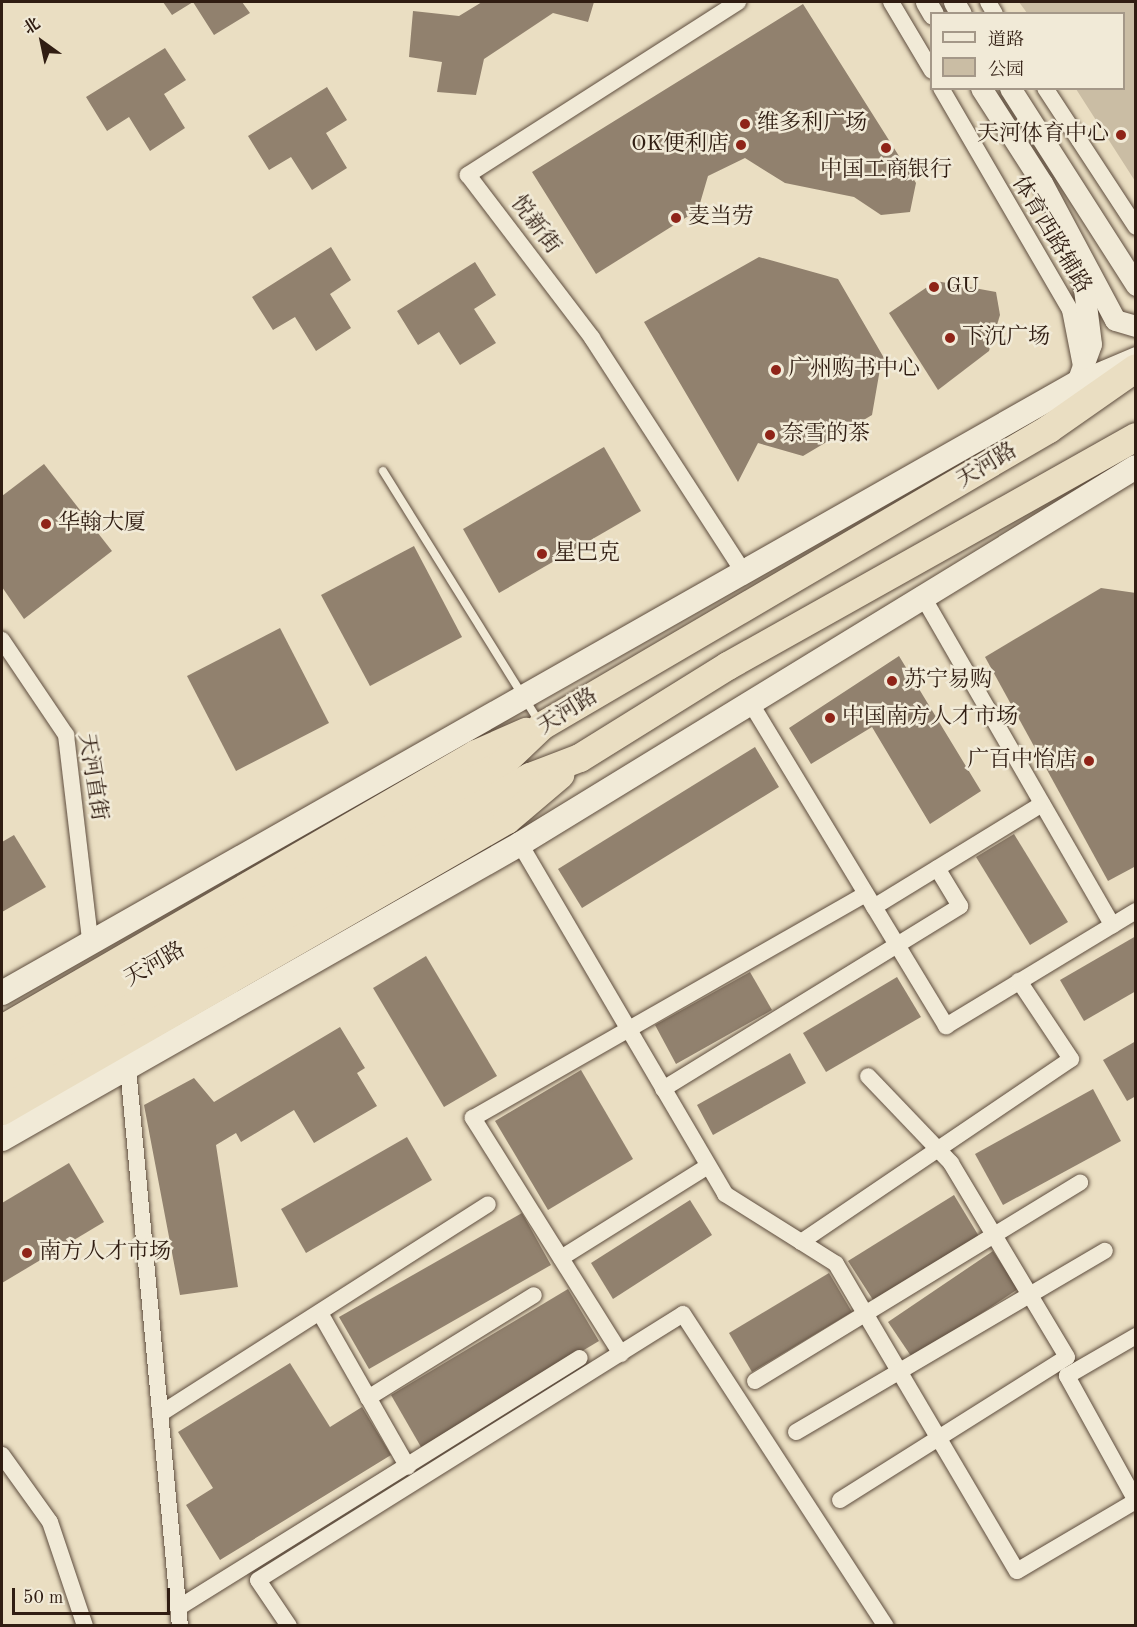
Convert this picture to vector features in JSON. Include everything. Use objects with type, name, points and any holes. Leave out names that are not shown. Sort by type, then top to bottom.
[{"type":"highway","name":"天河路","points":[[2,1082],[168,972],[502,764],[542,726],[1049,429],[1136,368]]},
{"type":"highway","name":"天河路","points":[[2,1054],[168,972],[530,777],[580,758],[728,666],[1136,437]]},
{"type":"highway","points":[[2,1029],[476,754],[542,726]]},
{"type":"highway","points":[[2,1111],[513,832],[580,758]]},
{"type":"main road","points":[[2,993],[90,939],[1082,380]]},
{"type":"main road","points":[[2,1139],[128,1068],[513,832],[750,702],[1129,475]]},
{"type":"street","name":"悦新街","points":[[738,2],[468,175],[592,338],[742,570]]},
{"type":"street","points":[[891,2],[930,68]]},
{"type":"street","name":"体育西路辅路","points":[[942,90],[1070,310],[1082,380]]},
{"type":"street","points":[[982,90],[1076,246],[1115,320],[1136,326]]},
{"type":"street","points":[[1011,90],[1136,285]]},
{"type":"street","points":[[1046,90],[1136,227]]},
{"type":"street","points":[[1110,244],[1136,266]]},
{"type":"street","points":[[1049,429],[1082,380],[1092,326],[1076,246]]},
{"type":"street","points":[[1082,380],[1136,357]]},
{"type":"street","points":[[923,597],[1112,925]]},
{"type":"street","name":"天河直街","points":[[2,640],[66,735],[90,939]]},
{"type":"street","points":[[750,702],[946,1026],[1136,911]]},
{"type":"street","points":[[621,1354],[473,1118],[870,900],[937,868],[1042,804]]},
{"type":"street","points":[[513,832],[725,1194],[836,1264],[1017,1571],[1136,1501],[1067,1376],[1136,1336]]},
{"type":"street","points":[[663,1089],[960,906],[937,868]]},
{"type":"street","points":[[801,1242],[1071,1059],[1019,981]]},
{"type":"street","points":[[128,1068],[180,1626]]},
{"type":"street","points":[[840,1500],[1066,1357],[951,1163],[868,1076]]},
{"type":"street","points":[[561,1258],[708,1166]]},
{"type":"street","points":[[755,1381],[1080,1183]]},
{"type":"street","points":[[160,1414],[488,1204]]},
{"type":"street","points":[[796,1432],[1105,1251]]},
{"type":"street","points":[[368,1398],[534,1294]]},
{"type":"street","points":[[320,1313],[408,1467]]},
{"type":"street","points":[[289,1626],[258,1580],[683,1314],[886,1626]]},
{"type":"street","points":[[178,1608],[580,1358]]},
{"type":"street","points":[[2,1455],[50,1522],[85,1626]]},
{"type":"lane","points":[[383,471],[542,726]]},
{"type":"green space","name":"天河体育中心","points":[[1019,2],[1135,2],[1135,181],[1077,90],[1125,90],[1125,12],[1026,12]]},
{"type":"building","points":[[163,2],[193,2],[172,15]]},
{"type":"building","points":[[193,2],[242,2],[250,13],[214,35]]},
{"type":"building","points":[[482,2],[594,2],[588,22],[553,13],[484,59],[476,95],[437,92],[442,62],[409,57],[413,11],[459,16]]},
{"type":"building","name":"维多利广场","points":[[803,4],[916,183],[910,212],[881,215],[854,197],[785,183],[745,158],[708,176],[698,210],[596,274],[532,172]]},
{"type":"building","points":[[165,48],[186,80],[164,94],[185,128],[150,151],[129,117],[107,131],[86,97]]},
{"type":"building","points":[[327,87],[347,120],[326,133],[347,168],[312,190],[291,157],[269,170],[248,136]]},
{"type":"building","points":[[331,247],[351,280],[330,294],[351,328],[316,351],[295,317],[273,330],[252,297]]},
{"type":"building","name":"广州购书中心","points":[[759,257],[838,279],[891,370],[880,369],[872,415],[803,456],[758,443],[738,482],[644,322]]},
{"type":"building","points":[[475,262],[496,295],[474,309],[496,343],[460,365],[439,332],[418,345],[397,311]]},
{"type":"building","name":"下沉广场","points":[[936,281],[996,292],[1000,315],[989,351],[938,390],[889,313]]},
{"type":"building","points":[[604,447],[641,511],[499,593],[463,529]]},
{"type":"building","name":"华翰大厦","points":[[44,464],[112,551],[24,619],[2,587],[2,496]]},
{"type":"building","points":[[414,546],[462,637],[370,686],[321,595]]},
{"type":"building","name":"广百中怡店","points":[[1101,588],[1136,593],[1136,866],[1108,881],[985,657]]},
{"type":"building","points":[[280,628],[329,723],[236,771],[187,676]]},
{"type":"building","points":[[899,656],[981,791],[930,824],[872,727],[811,764],[789,728]]},
{"type":"building","points":[[755,747],[779,787],[582,908],[558,869]]},
{"type":"building","points":[[1014,834],[1068,922],[1030,945],[976,857]]},
{"type":"building","points":[[14,835],[46,887],[2,912],[2,842]]},
{"type":"building","points":[[1136,936],[1136,991],[1084,1021],[1060,980]]},
{"type":"building","points":[[426,956],[497,1076],[444,1107],[373,988]]},
{"type":"building","points":[[750,972],[772,1010],[676,1064],[655,1025]]},
{"type":"building","points":[[897,977],[921,1017],[826,1072],[803,1033]]},
{"type":"building","points":[[340,1027],[365,1068],[357,1073],[377,1106],[314,1143],[294,1110],[241,1142],[236,1133],[216,1145],[238,1287],[180,1295],[144,1105],[194,1078],[214,1102]]},
{"type":"building","points":[[1136,1041],[1136,1096],[1127,1101],[1103,1060]]},
{"type":"building","points":[[790,1053],[806,1083],[713,1135],[697,1105]]},
{"type":"building","points":[[581,1070],[633,1159],[548,1210],[495,1121]]},
{"type":"building","points":[[1093,1089],[1121,1141],[1003,1205],[975,1154]]},
{"type":"building","points":[[407,1137],[432,1180],[306,1253],[281,1209]]},
{"type":"building","name":"南方人才市场","points":[[69,1163],[104,1222],[2,1283],[2,1203]]},
{"type":"building","points":[[954,1195],[980,1238],[875,1303],[848,1261]]},
{"type":"building","points":[[690,1200],[712,1235],[613,1299],[591,1263]]},
{"type":"building","points":[[522,1213],[551,1265],[369,1369],[339,1317]]},
{"type":"building","points":[[993,1251],[1018,1289],[913,1359],[888,1322]]},
{"type":"building","points":[[829,1273],[852,1312],[752,1372],[729,1333]]},
{"type":"building","points":[[568,1289],[599,1341],[421,1447],[391,1395]]},
{"type":"building","points":[[290,1363],[330,1427],[362,1407],[391,1455],[220,1560],[186,1505],[213,1488],[178,1432]]},
{"type":"place","name":"维多利广场","points":[[745,124]]},
{"type":"place","name":"天河体育中心","points":[[1121,135]]},
{"type":"place","name":"OK便利店","points":[[741,145]]},
{"type":"place","name":"中国工商银行","points":[[886,148]]},
{"type":"place","name":"麦当劳","points":[[676,218]]},
{"type":"place","name":"GU","points":[[934,287]]},
{"type":"place","name":"下沉广场","points":[[950,338]]},
{"type":"place","name":"广州购书中心","points":[[776,370]]},
{"type":"place","name":"奈雪的茶","points":[[770,435]]},
{"type":"place","name":"华翰大厦","points":[[46,524]]},
{"type":"place","name":"星巴克","points":[[542,554]]},
{"type":"place","name":"苏宁易购","points":[[892,681]]},
{"type":"place","name":"中国南方人才市场","points":[[830,718]]},
{"type":"place","name":"广百中怡店","points":[[1089,761]]},
{"type":"place","name":"南方人才市场","points":[[27,1253]]}]
